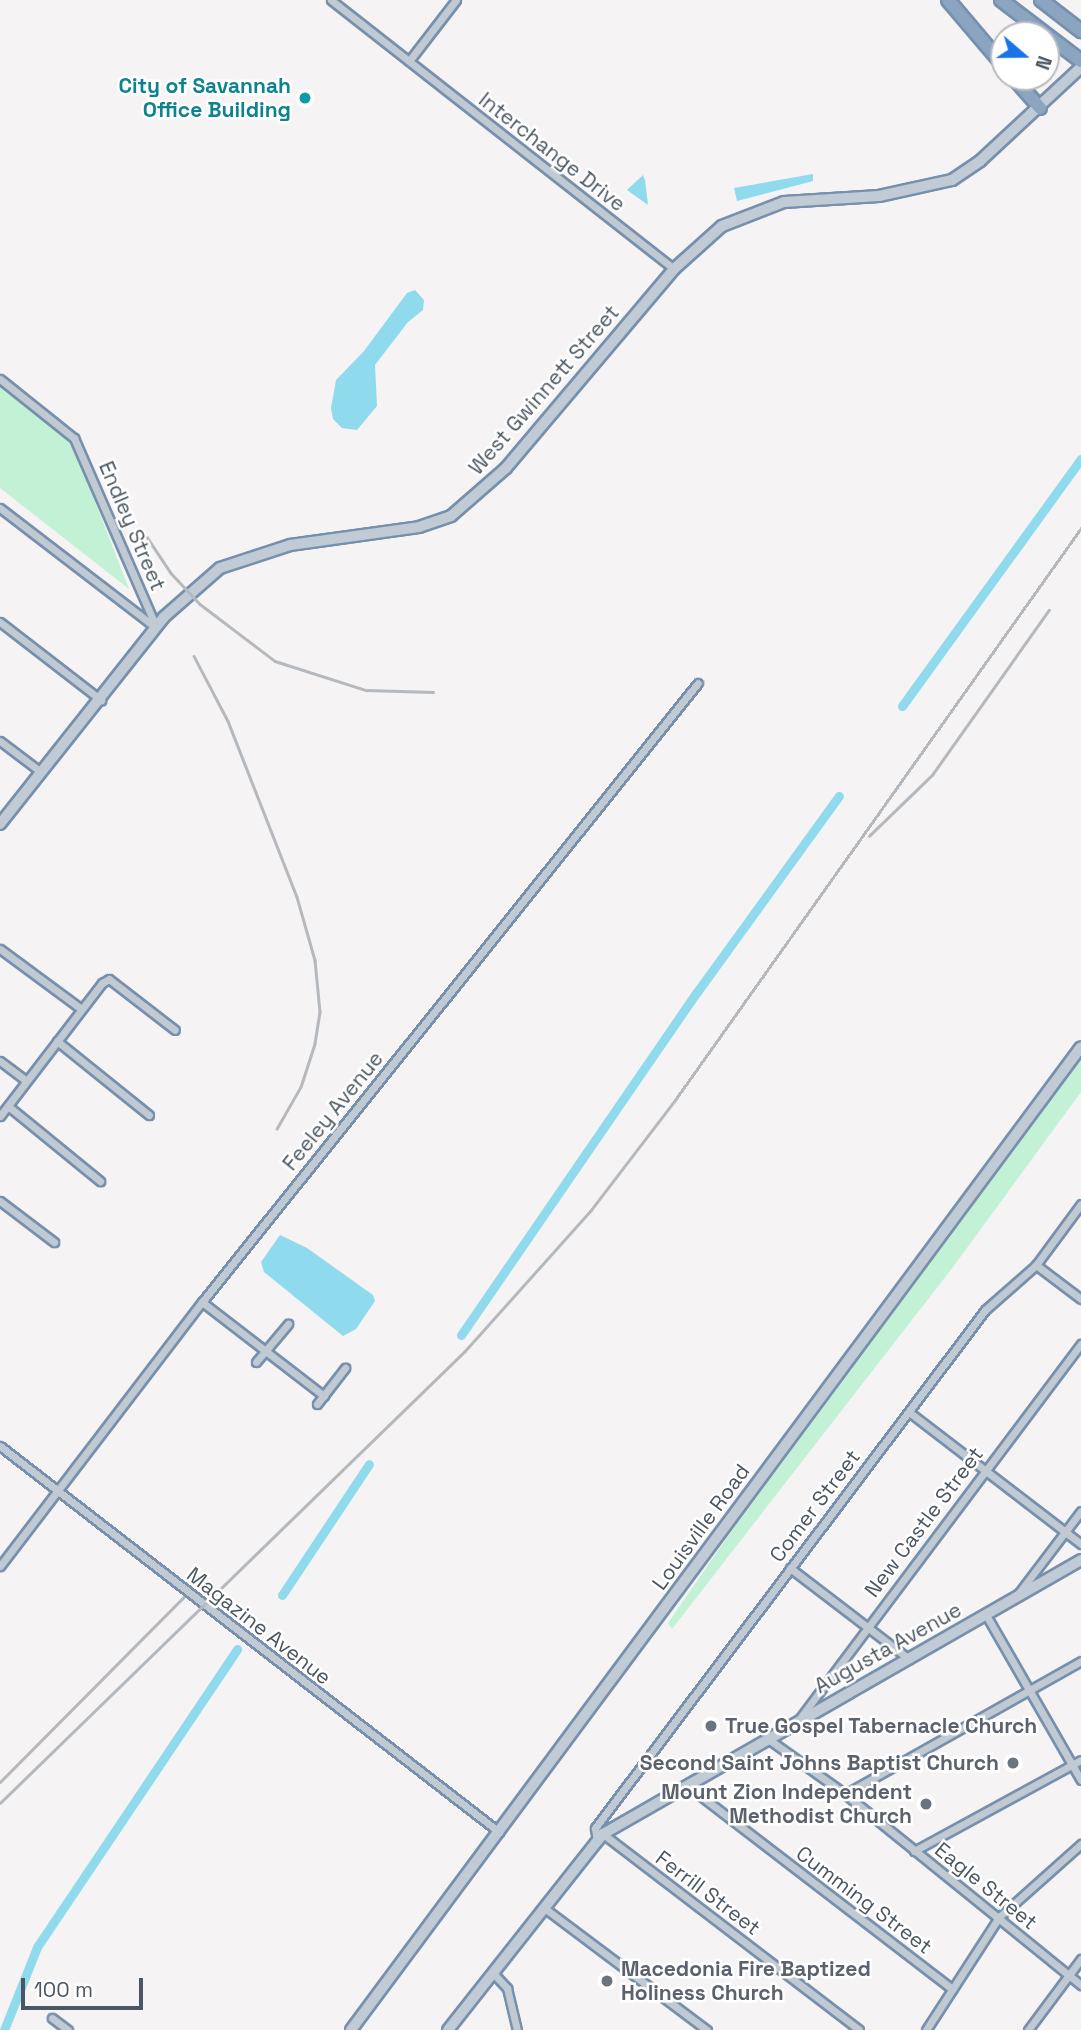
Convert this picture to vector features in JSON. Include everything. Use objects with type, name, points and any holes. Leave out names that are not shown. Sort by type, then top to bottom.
[{"type":"highway","points":[[948,0],[990,50]]},
{"type":"highway","points":[[1001,0],[1081,61]]},
{"type":"highway","points":[[1041,0],[1080,31]]},
{"type":"highway","points":[[1025,91],[1040,108]]},
{"type":"main road","name":"West Gwinnett Street","points":[[0,824],[101,700],[156,627],[220,568],[290,545],[419,527],[451,516],[506,468],[674,268],[722,226],[751,211],[784,202],[879,196],[952,180],[1040,108],[1081,67]]},
{"type":"main road","name":"Louisville Road","points":[[351,2030],[1081,1047]]},
{"type":"main road","name":"Augusta Avenue","points":[[448,2030],[600,1838],[796,1722],[1081,1560]]},
{"type":"street","name":"Interchange Drive","points":[[331,0],[674,268]]},
{"type":"street","points":[[409,61],[456,0]]},
{"type":"street","name":"Endley Street","points":[[0,379],[74,438],[156,627]]},
{"type":"street","points":[[0,508],[156,627]]},
{"type":"street","points":[[0,622],[101,700]]},
{"type":"street","name":"Feeley Avenue","points":[[0,1566],[202,1302],[698,683]]},
{"type":"street","points":[[0,741],[41,772]]},
{"type":"street","points":[[0,949],[80,1007]]},
{"type":"street","points":[[0,1116],[80,1007],[109,979],[175,1030]]},
{"type":"street","points":[[57,1041],[149,1115]]},
{"type":"street","points":[[0,1061],[25,1080]]},
{"type":"street","points":[[8,1106],[100,1181]]},
{"type":"street","points":[[0,1201],[54,1242]]},
{"type":"street","name":"Comer Street","points":[[600,1838],[595,1828],[985,1310],[1036,1265],[1081,1204]]},
{"type":"street","points":[[1036,1265],[1081,1299]]},
{"type":"street","points":[[202,1302],[324,1396]]},
{"type":"street","points":[[256,1363],[288,1324]]},
{"type":"street","name":"New Castle Street","points":[[796,1722],[1081,1344]]},
{"type":"street","points":[[317,1404],[345,1368]]},
{"type":"street","points":[[909,1412],[1081,1544]]},
{"type":"street","name":"Magazine Avenue","points":[[0,1446],[499,1832]]},
{"type":"street","points":[[1016,1597],[1081,1511]]},
{"type":"street","points":[[790,1568],[909,1659]]},
{"type":"street","points":[[986,1615],[1028,1693],[1081,1780]]},
{"type":"street","points":[[845,1794],[1081,1661]]},
{"type":"street","name":"Eagle Street","points":[[768,1739],[845,1794],[1081,1985]]},
{"type":"street","points":[[914,1851],[1081,1760]]},
{"type":"street","name":"Cumming Street","points":[[689,1787],[952,1989]]},
{"type":"street","name":"Ferrill Street","points":[[600,1838],[859,2030]]},
{"type":"street","points":[[926,2030],[999,1917],[1081,1844]]},
{"type":"street","points":[[543,1907],[707,2030]]},
{"type":"street","points":[[1028,2030],[1067,1974],[1081,1959]]},
{"type":"street","points":[[492,1973],[507,1988],[517,2030]]},
{"type":"street","points":[[52,2018],[68,2030]]},
{"type":"green space","points":[[0,386],[72,442],[129,589],[0,488]]},
{"type":"green space","points":[[1081,1060],[1081,1092],[953,1267],[672,1629],[668,1623],[733,1529]]},
{"type":"water","points":[[813,174],[813,181],[737,201],[734,188]]},
{"type":"water","points":[[643,175],[645,180],[648,205],[627,190]]},
{"type":"water","points":[[415,290],[424,300],[423,310],[408,322],[375,365],[377,406],[357,430],[342,428],[333,419],[331,408],[336,380],[364,351],[407,293]]},
{"type":"water","points":[[280,1235],[307,1248],[373,1295],[375,1301],[356,1329],[343,1336],[264,1272],[261,1262]]},
{"type":"waterway","points":[[902,706],[1081,459]]},
{"type":"waterway","points":[[461,1335],[697,992],[839,796]]},
{"type":"waterway","points":[[282,1595],[369,1464]]},
{"type":"waterway","points":[[4,2030],[37,1947],[237,1649]]},
{"type":"railway","points":[[0,1803],[465,1351],[591,1210],[675,1100],[1081,528]]},
{"type":"railway","points":[[147,537],[171,573],[200,604],[275,661],[366,690],[433,692]]},
{"type":"railway","points":[[869,836],[932,775],[1049,610]]},
{"type":"railway","points":[[194,656],[228,721],[297,897],[315,960],[320,1012],[315,1044],[301,1087],[277,1129]]},
{"type":"railway","points":[[0,1782],[183,1598]]},
{"type":"place","name":"City of Savannah Office Building","points":[[305,98]]},
{"type":"place","name":"True Gospel Tabernacle Church","points":[[711,1726]]},
{"type":"place","name":"Second Saint Johns Baptist Church","points":[[1013,1763]]},
{"type":"place","name":"Mount Zion Independent Methodist Church","points":[[926,1804]]},
{"type":"place","name":"Macedonia Fire Baptized Holiness Church","points":[[607,1981]]}]
